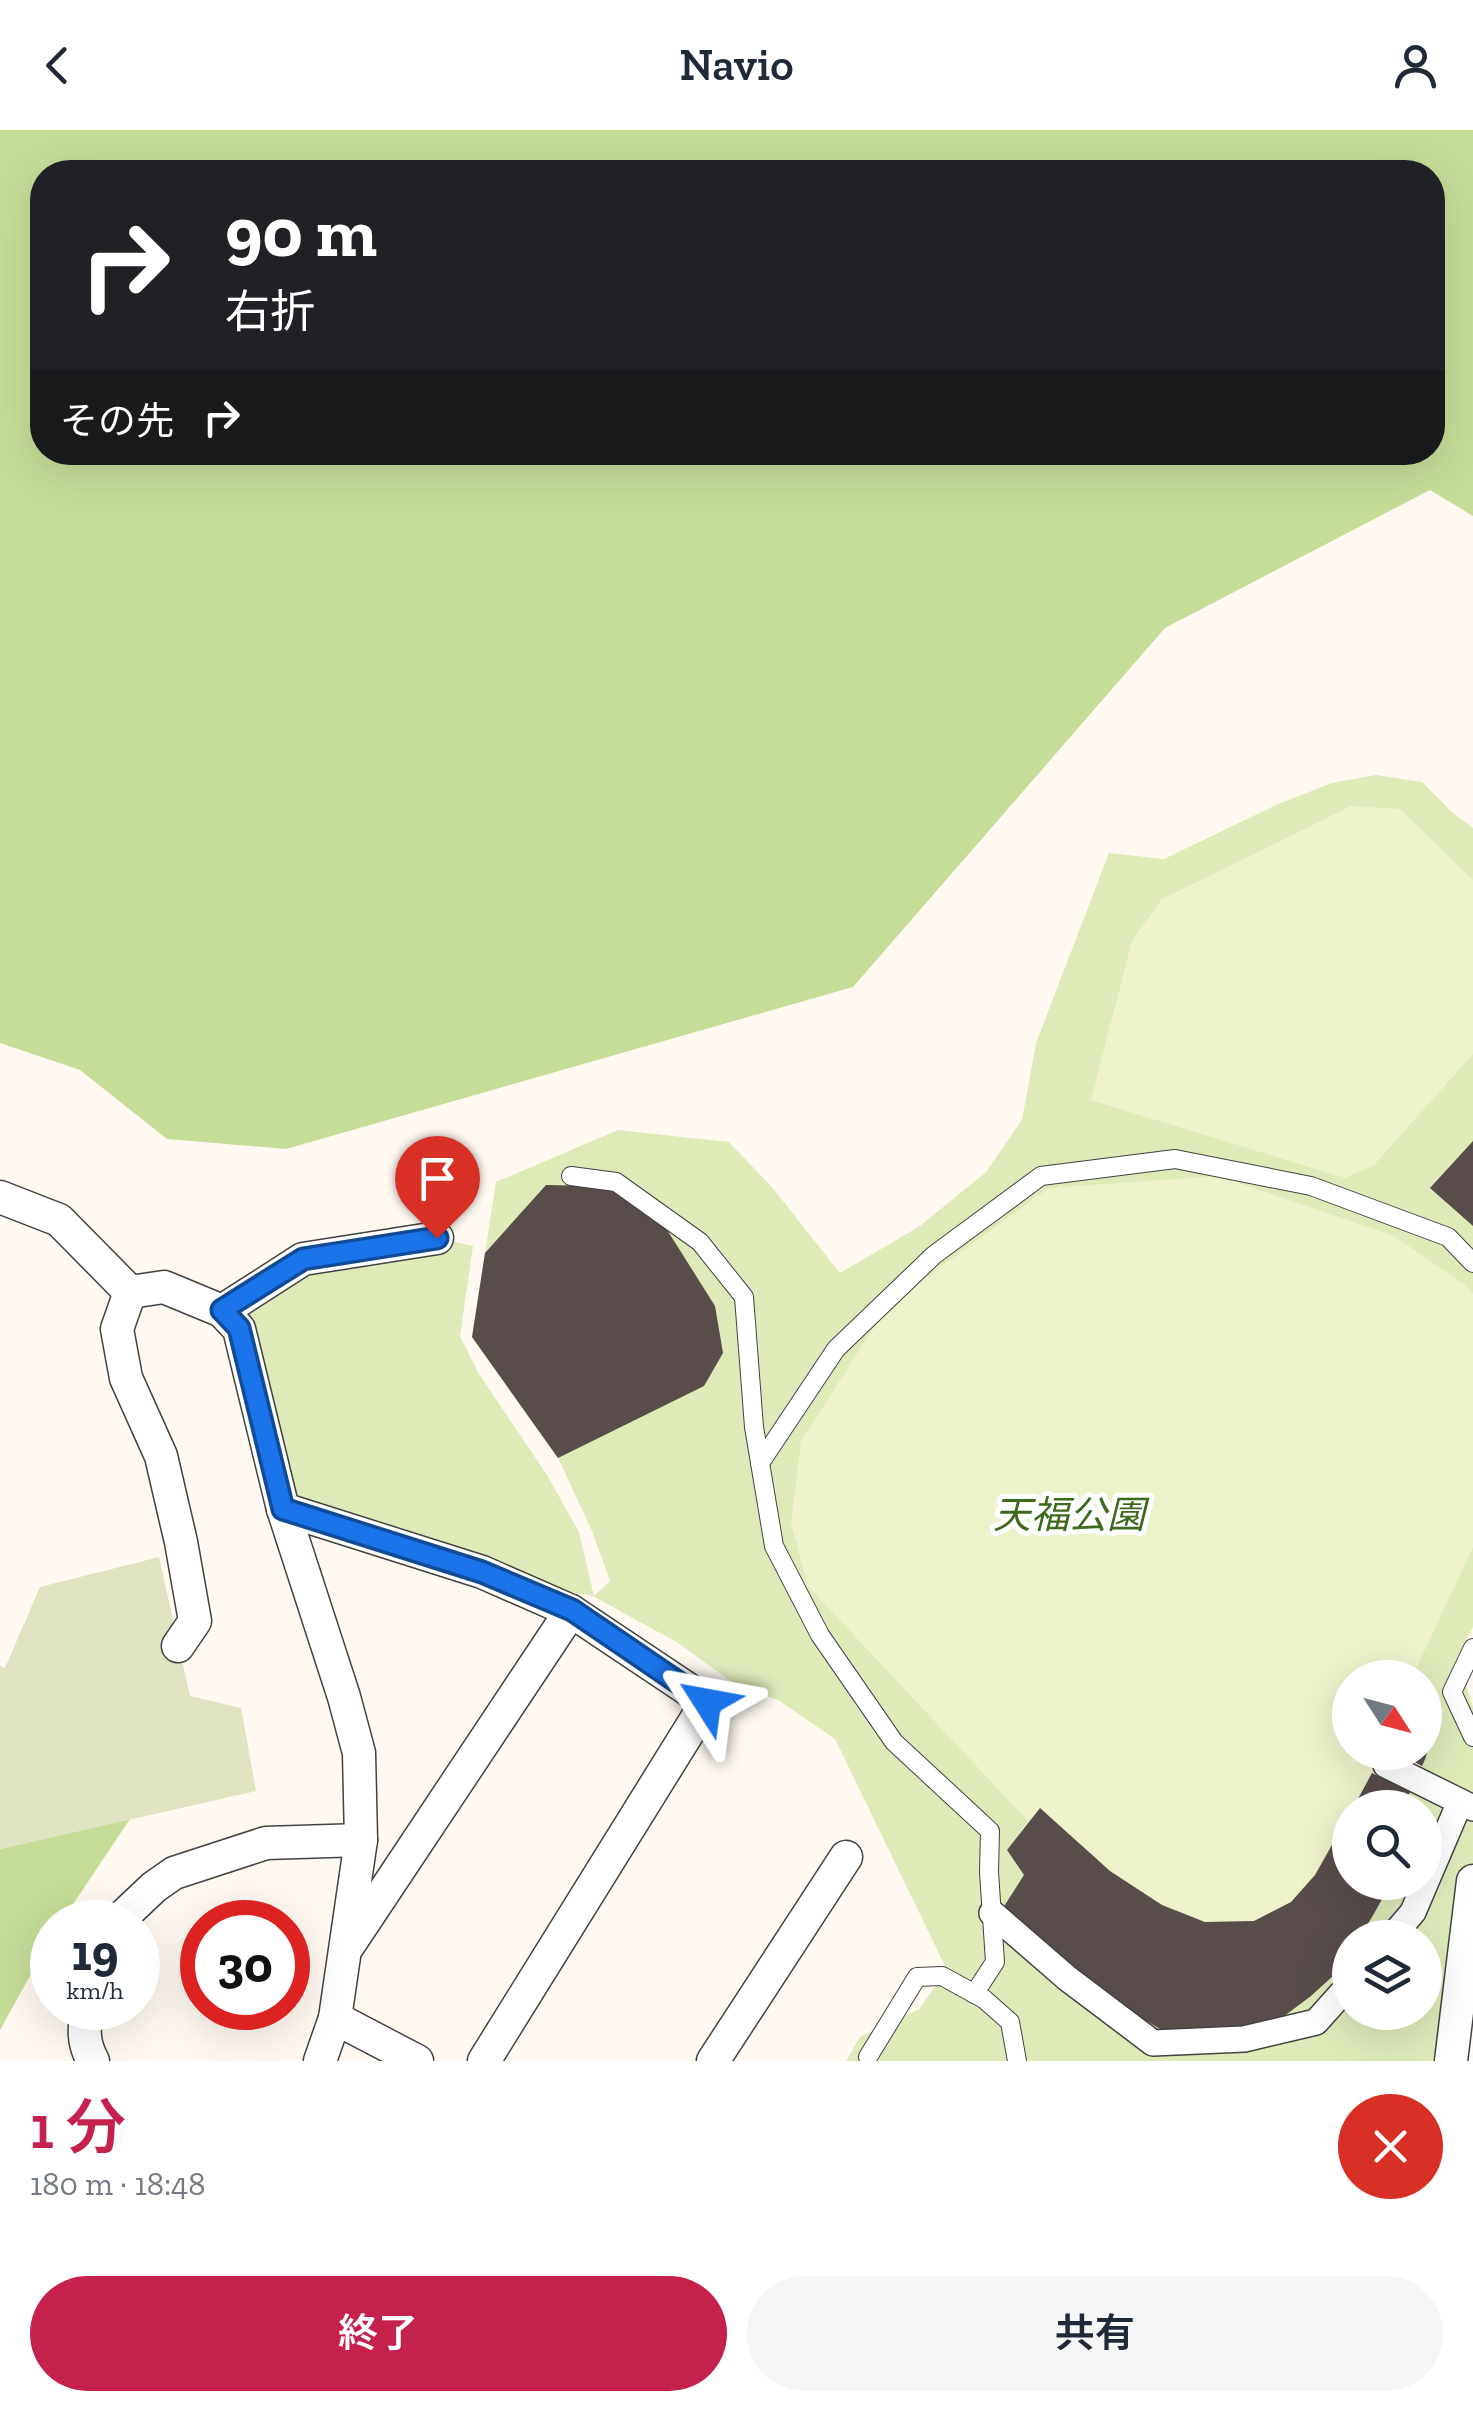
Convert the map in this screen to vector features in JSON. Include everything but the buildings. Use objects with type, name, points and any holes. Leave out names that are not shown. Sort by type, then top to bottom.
[{"type":"street","points":[[0,1197],[59,1220],[130,1292]]},
{"type":"street","points":[[222,1310],[303,1259],[437,1238]]},
{"type":"street","points":[[130,1292],[164,1287],[222,1310],[239,1328],[283,1509],[344,1697],[358,1753],[361,1840],[335,2018],[320,2061]]},
{"type":"street","points":[[130,1292],[116,1329],[126,1378],[161,1456],[182,1542],[195,1621],[178,1646]]},
{"type":"street","points":[[283,1509],[482,1572],[572,1610],[707,1702],[484,2061]]},
{"type":"street","points":[[343,1954],[572,1610]]},
{"type":"street","points":[[1396,1770],[1467,1805],[1406,1920]]},
{"type":"street","points":[[140,1900],[174,1872],[266,1842],[361,1840]]},
{"type":"street","points":[[712,2061],[846,1857]]},
{"type":"street","points":[[1451,2061],[1473,1881]]},
{"type":"street","points":[[992,1913],[1067,1978],[1153,2043],[1244,2039],[1316,2022],[1332,2004]]},
{"type":"street","points":[[335,2018],[417,2061]]},
{"type":"street","points":[[84,2030],[84,2042],[93,2061]]},
{"type":"lane","points":[[760,1463],[836,1349],[934,1255],[1041,1176],[1175,1159],[1312,1186],[1448,1237],[1473,1263]]},
{"type":"lane","points":[[571,1176],[616,1182],[700,1242],[744,1297],[754,1427],[774,1546],[820,1635],[894,1742],[990,1831],[995,1962],[974,1994]]},
{"type":"lane","points":[[1473,1648],[1452,1692],[1473,1737]]},
{"type":"lane","points":[[868,2057],[917,1977],[942,1976],[984,1999],[1010,2022],[1017,2061]]},
{"type":"green space","points":[[0,130],[1473,130],[1473,516],[1430,490],[1165,628],[853,987],[286,1149],[167,1139],[80,1070],[0,1043]]},
{"type":"green space","name":"天福公園","points":[[1376,775],[1422,782],[1473,828],[1473,1627],[1453,1666],[1465,1682],[1473,1707],[1473,1970],[1464,2061],[846,2061],[860,2037],[919,2009],[947,1970],[835,1739],[778,1700],[736,1685],[678,1643],[593,1596],[545,1587],[283,1509],[222,1311],[303,1259],[437,1238],[473,1246],[460,1336],[479,1374],[547,1475],[579,1532],[594,1596],[610,1581],[558,1458],[472,1337],[496,1182],[618,1130],[729,1142],[771,1186],[840,1273],[920,1226],[986,1172],[1022,1120],[1036,1043],[1109,853],[1164,859],[1278,804],[1332,783]]},
{"type":"green space","points":[[1351,806],[1400,809],[1473,880],[1473,1054],[1374,1165],[1345,1178],[1091,1100],[1132,941],[1161,900]]},
{"type":"green space","points":[[1219,1176],[1394,1236],[1473,1294],[1473,1547],[1420,1660],[1332,1660],[1332,1770],[1420,1770],[1411,1790],[1332,1790],[1332,1900],[1382,1900],[1370,1920],[1332,1920],[1332,1978],[1275,2023],[1024,1875],[1007,1850],[1028,1821],[808,1586],[791,1523],[801,1441],[889,1304],[1049,1188]]},
{"type":"green space","points":[[159,1557],[190,1696],[241,1708],[256,1791],[0,1849],[0,1666],[5,1668],[40,1587]]},
{"type":"green space","points":[[130,1819],[76,1900],[30,1900],[30,1976],[0,2030],[0,1849]]},
{"type":"route","points":[[437,1238],[303,1259],[222,1310],[239,1328],[283,1509],[482,1572],[572,1610],[707,1702]]}]
